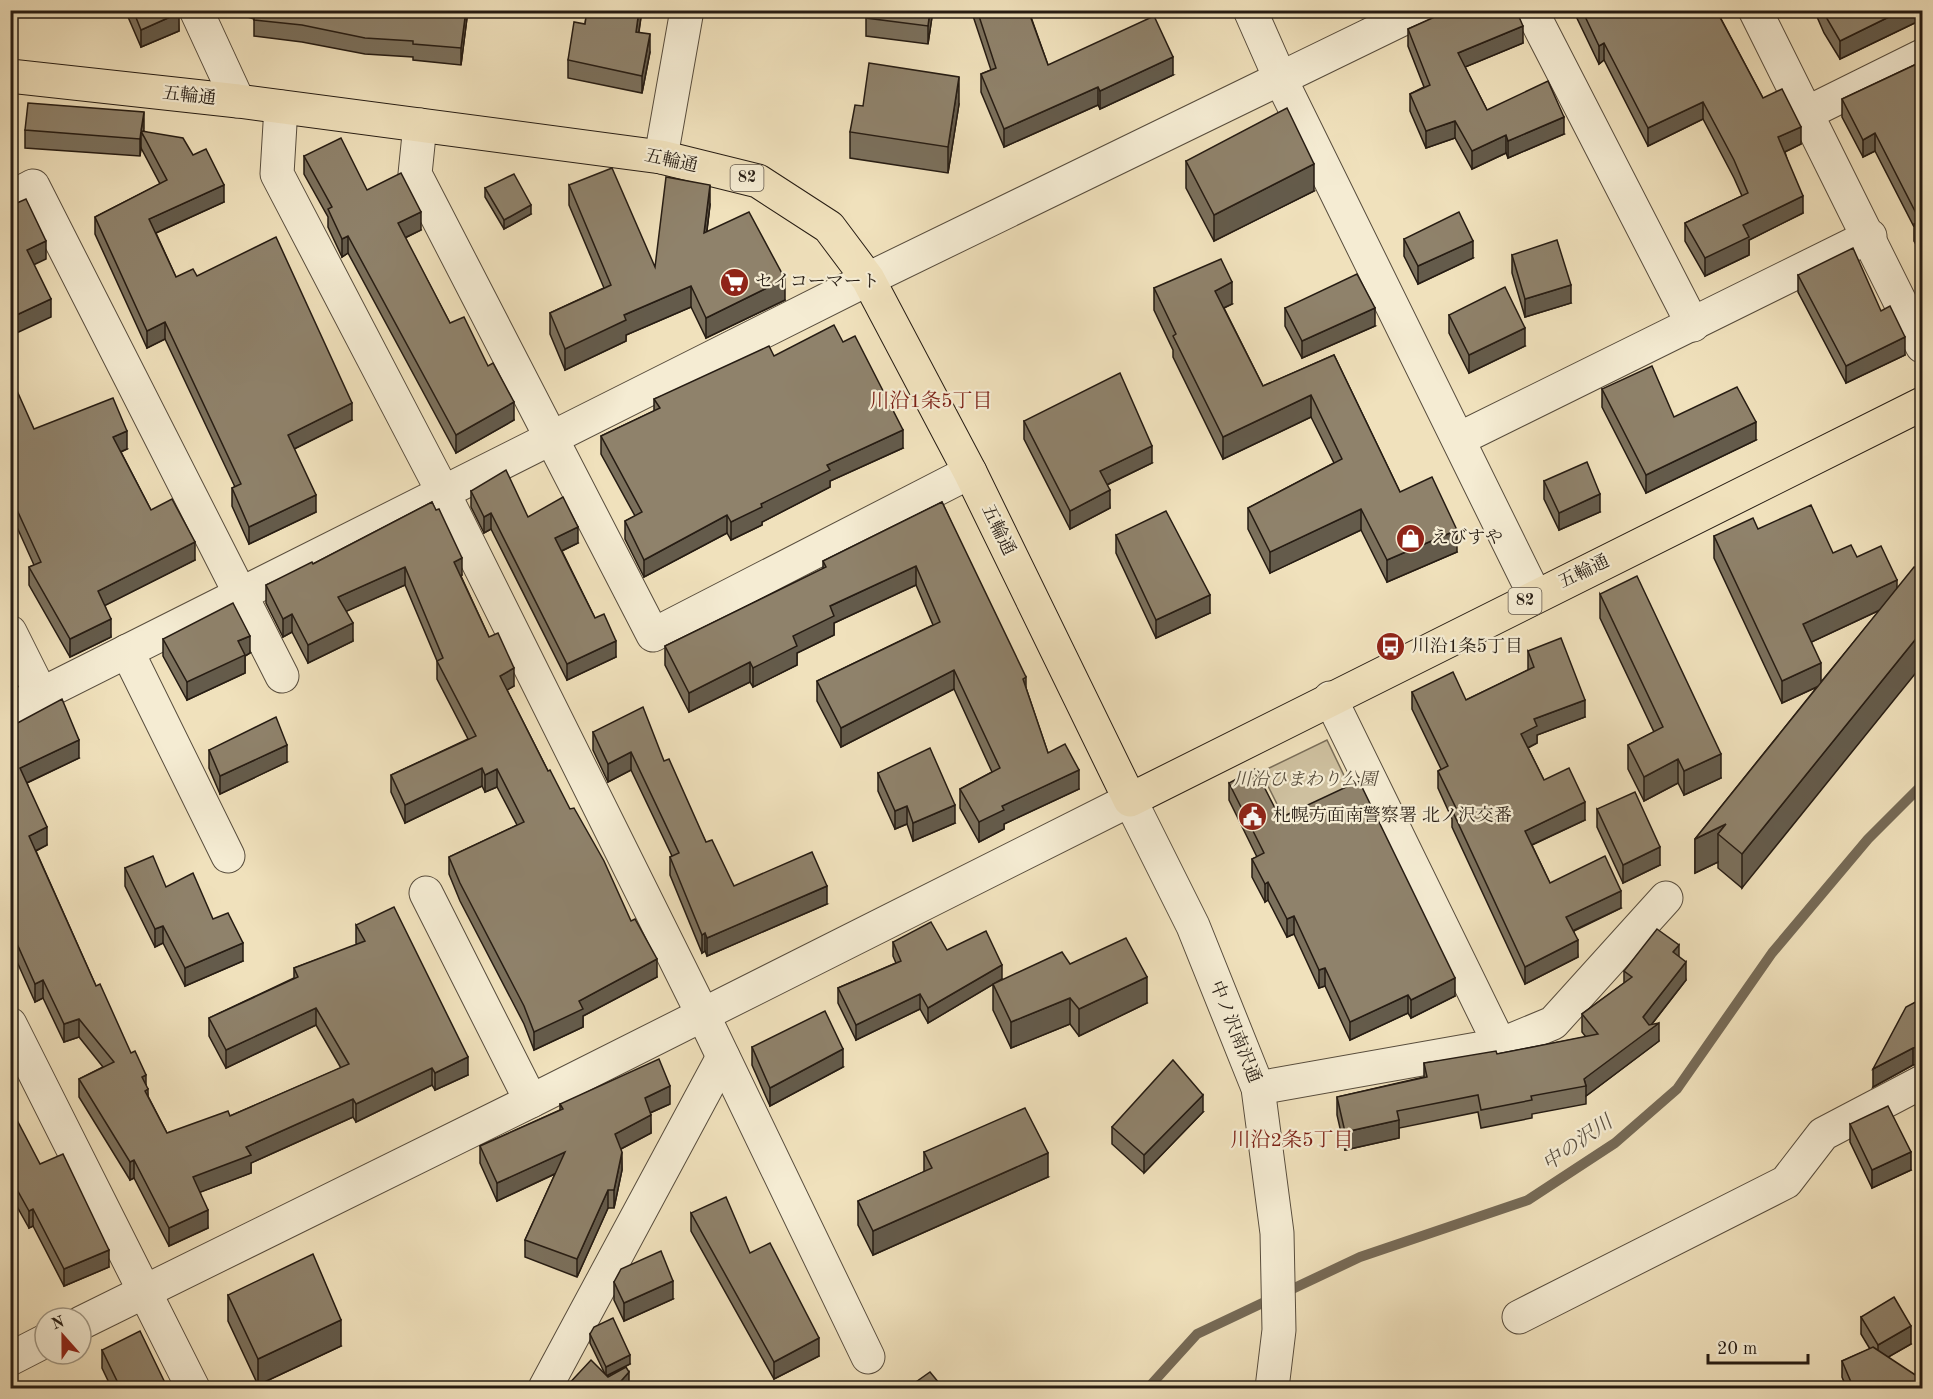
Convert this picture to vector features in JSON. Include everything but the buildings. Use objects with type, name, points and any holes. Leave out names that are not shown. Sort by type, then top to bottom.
[{"type":"main road","name":"五輪通","points":[[10,76],[238,101],[661,157],[758,180],[830,227],[868,279],[970,472],[1130,800],[1330,698],[1923,404]]},
{"type":"street","points":[[196,10],[238,101]]},
{"type":"street","points":[[661,157],[687,10]]},
{"type":"street","points":[[1250,10],[1280,78],[1535,596]]},
{"type":"street","points":[[10,710],[868,279],[1421,10]]},
{"type":"street","points":[[1532,10],[1693,325]]},
{"type":"street","points":[[1755,10],[1923,345]]},
{"type":"street","points":[[1807,113],[1923,56]]},
{"type":"street","points":[[281,107],[278,174],[443,492],[703,1015],[868,1357]]},
{"type":"street","points":[[420,124],[415,174],[654,635],[970,472]]},
{"type":"street","points":[[10,198],[33,186],[282,676]]},
{"type":"street","points":[[1459,439],[1870,236]]},
{"type":"street","points":[[10,632],[41,694]]},
{"type":"street","points":[[128,651],[228,856]]},
{"type":"street","points":[[1330,698],[1500,1045]]},
{"type":"street","points":[[93,1317],[531,1101],[1130,800]]},
{"type":"street","name":"中ノ沢南沢通","points":[[1130,800],[1193,926],[1258,1088],[1277,1233],[1279,1330],[1272,1389]]},
{"type":"street","points":[[426,893],[531,1101]]},
{"type":"street","points":[[1258,1088],[1500,1045],[1553,1023],[1666,898]]},
{"type":"street","points":[[10,1024],[193,1389]]},
{"type":"street","points":[[544,1389],[723,1057]]},
{"type":"street","points":[[1519,1317],[1786,1182],[1823,1134],[1923,1082]]},
{"type":"street","points":[[10,1359],[33,1347]]},
{"type":"green space","name":"川沿ひまわり公園","points":[[1327,740],[1350,788],[1285,820],[1261,772]]},
{"type":"waterway","name":"中の沢川","points":[[1148,1388],[1197,1334],[1360,1257],[1528,1200],[1615,1143],[1677,1089],[1772,953],[1868,839],[1922,785]]},
{"type":"place","name":"セイコーマート","points":[[734,282]]},
{"type":"place","name":"えびすや","points":[[1410,538]]},
{"type":"place","name":"川沿1条5丁目","points":[[1391,647]]},
{"type":"place","name":"札幌方面南警察署 北ノ沢交番","points":[[1252,816]]},
{"type":"district","name":"川沿1条5丁目","points":[[931,402]]},
{"type":"district","name":"川沿2条5丁目","points":[[1292,1141]]}]
